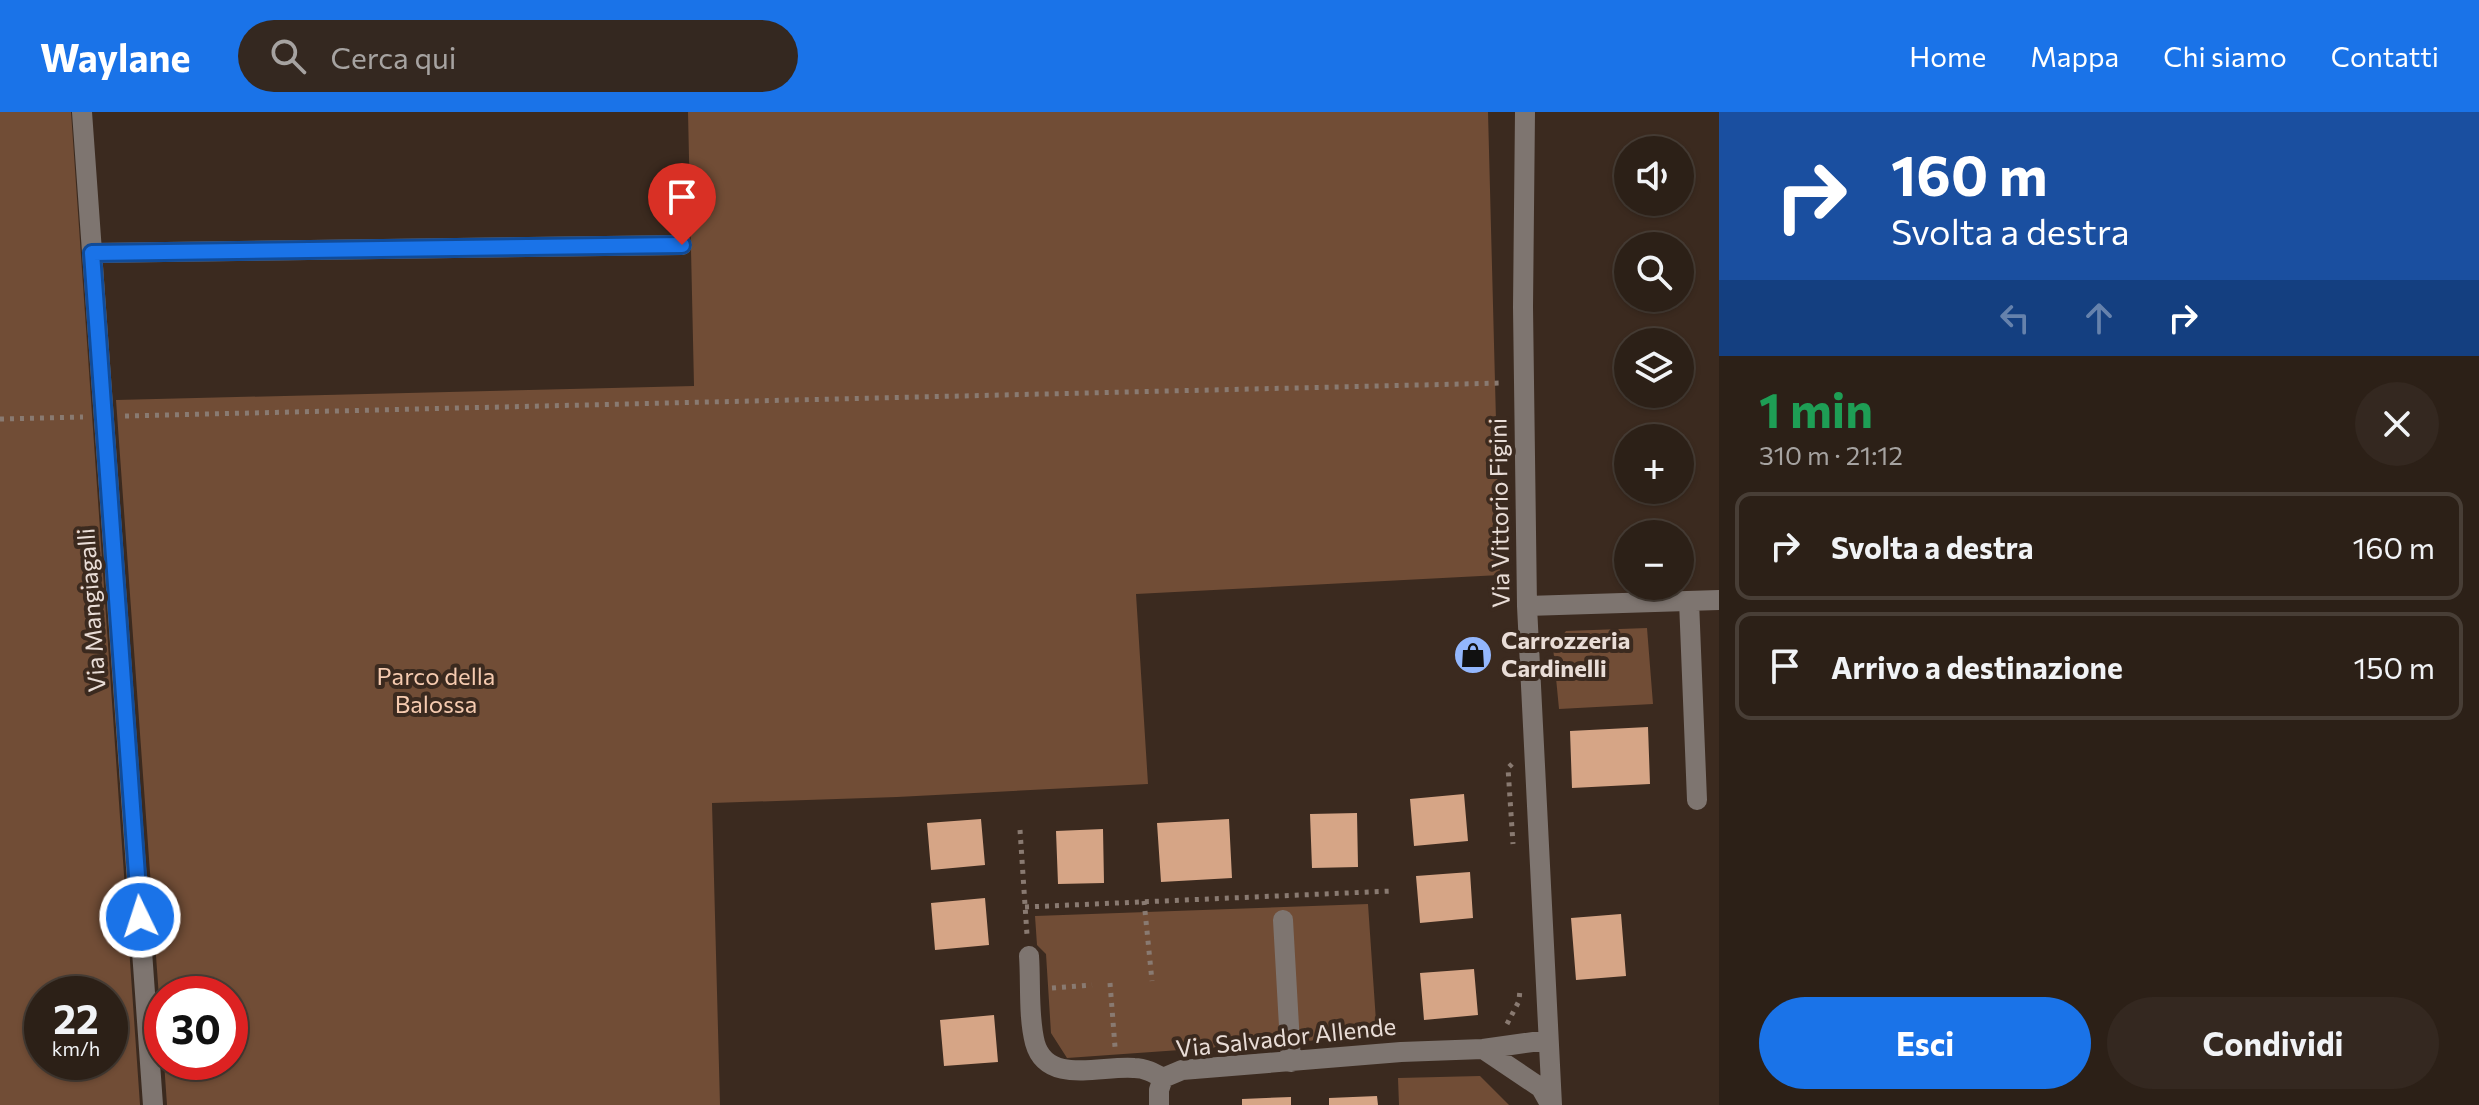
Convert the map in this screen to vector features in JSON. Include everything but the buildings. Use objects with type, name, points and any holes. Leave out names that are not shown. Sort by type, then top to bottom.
[{"type":"street","name":"Via Mangiagalli","points":[[82,112],[153,1105]]},
{"type":"street","name":"Via Vittorio Figini","points":[[1525,112],[1527,606],[1551,1105]]},
{"type":"street","points":[[92,253],[682,245]]},
{"type":"street","points":[[1527,606],[1719,600]]},
{"type":"street","points":[[1689,601],[1697,800]]},
{"type":"street","points":[[1283,920],[1291,1062]]},
{"type":"street","name":"Via Salvador Allende","points":[[1029,956],[1034,1040],[1039,1054],[1046,1062],[1075,1071],[1135,1068],[1152,1071],[1163,1078],[1182,1070],[1478,1049],[1547,1040]]},
{"type":"street","points":[[1478,1049],[1541,1088],[1551,1105]]},
{"type":"street","points":[[1159,1105],[1163,1078]]},
{"type":"path","points":[[0,419],[1524,382]]},
{"type":"path","points":[[1514,858],[1508,768],[1534,744]]},
{"type":"path","points":[[1020,830],[1029,956]]},
{"type":"path","points":[[1025,907],[1392,891]]},
{"type":"path","points":[[1144,901],[1152,981]]},
{"type":"path","points":[[1478,1049],[1472,1042],[1497,1036],[1507,1024],[1519,1001],[1521,979]]},
{"type":"path","points":[[1110,983],[1117,1068]]},
{"type":"path","points":[[1031,989],[1092,985]]},
{"type":"green space","points":[[0,112],[71,112],[140,1105],[0,1105]]},
{"type":"green space","name":"Parco della Balossa","points":[[688,112],[1488,112],[1500,575],[1136,594],[1148,784],[712,803],[720,1105],[167,1105],[165,1080],[248,1080],[248,976],[157,976],[116,400],[694,386]]},
{"type":"green space","points":[[1647,628],[1653,704],[1559,709],[1553,647],[1566,631]]},
{"type":"green space","points":[[1368,904],[1377,1036],[1067,1058],[1051,1033],[1046,954],[1037,945],[1035,916]]},
{"type":"green space","points":[[1480,1076],[1509,1105],[1399,1105],[1398,1078]]},
{"type":"place","name":"Carrozzeria Cardinelli","points":[[1473,655]]},
{"type":"route","points":[[140,917],[92,253],[682,245]]}]
